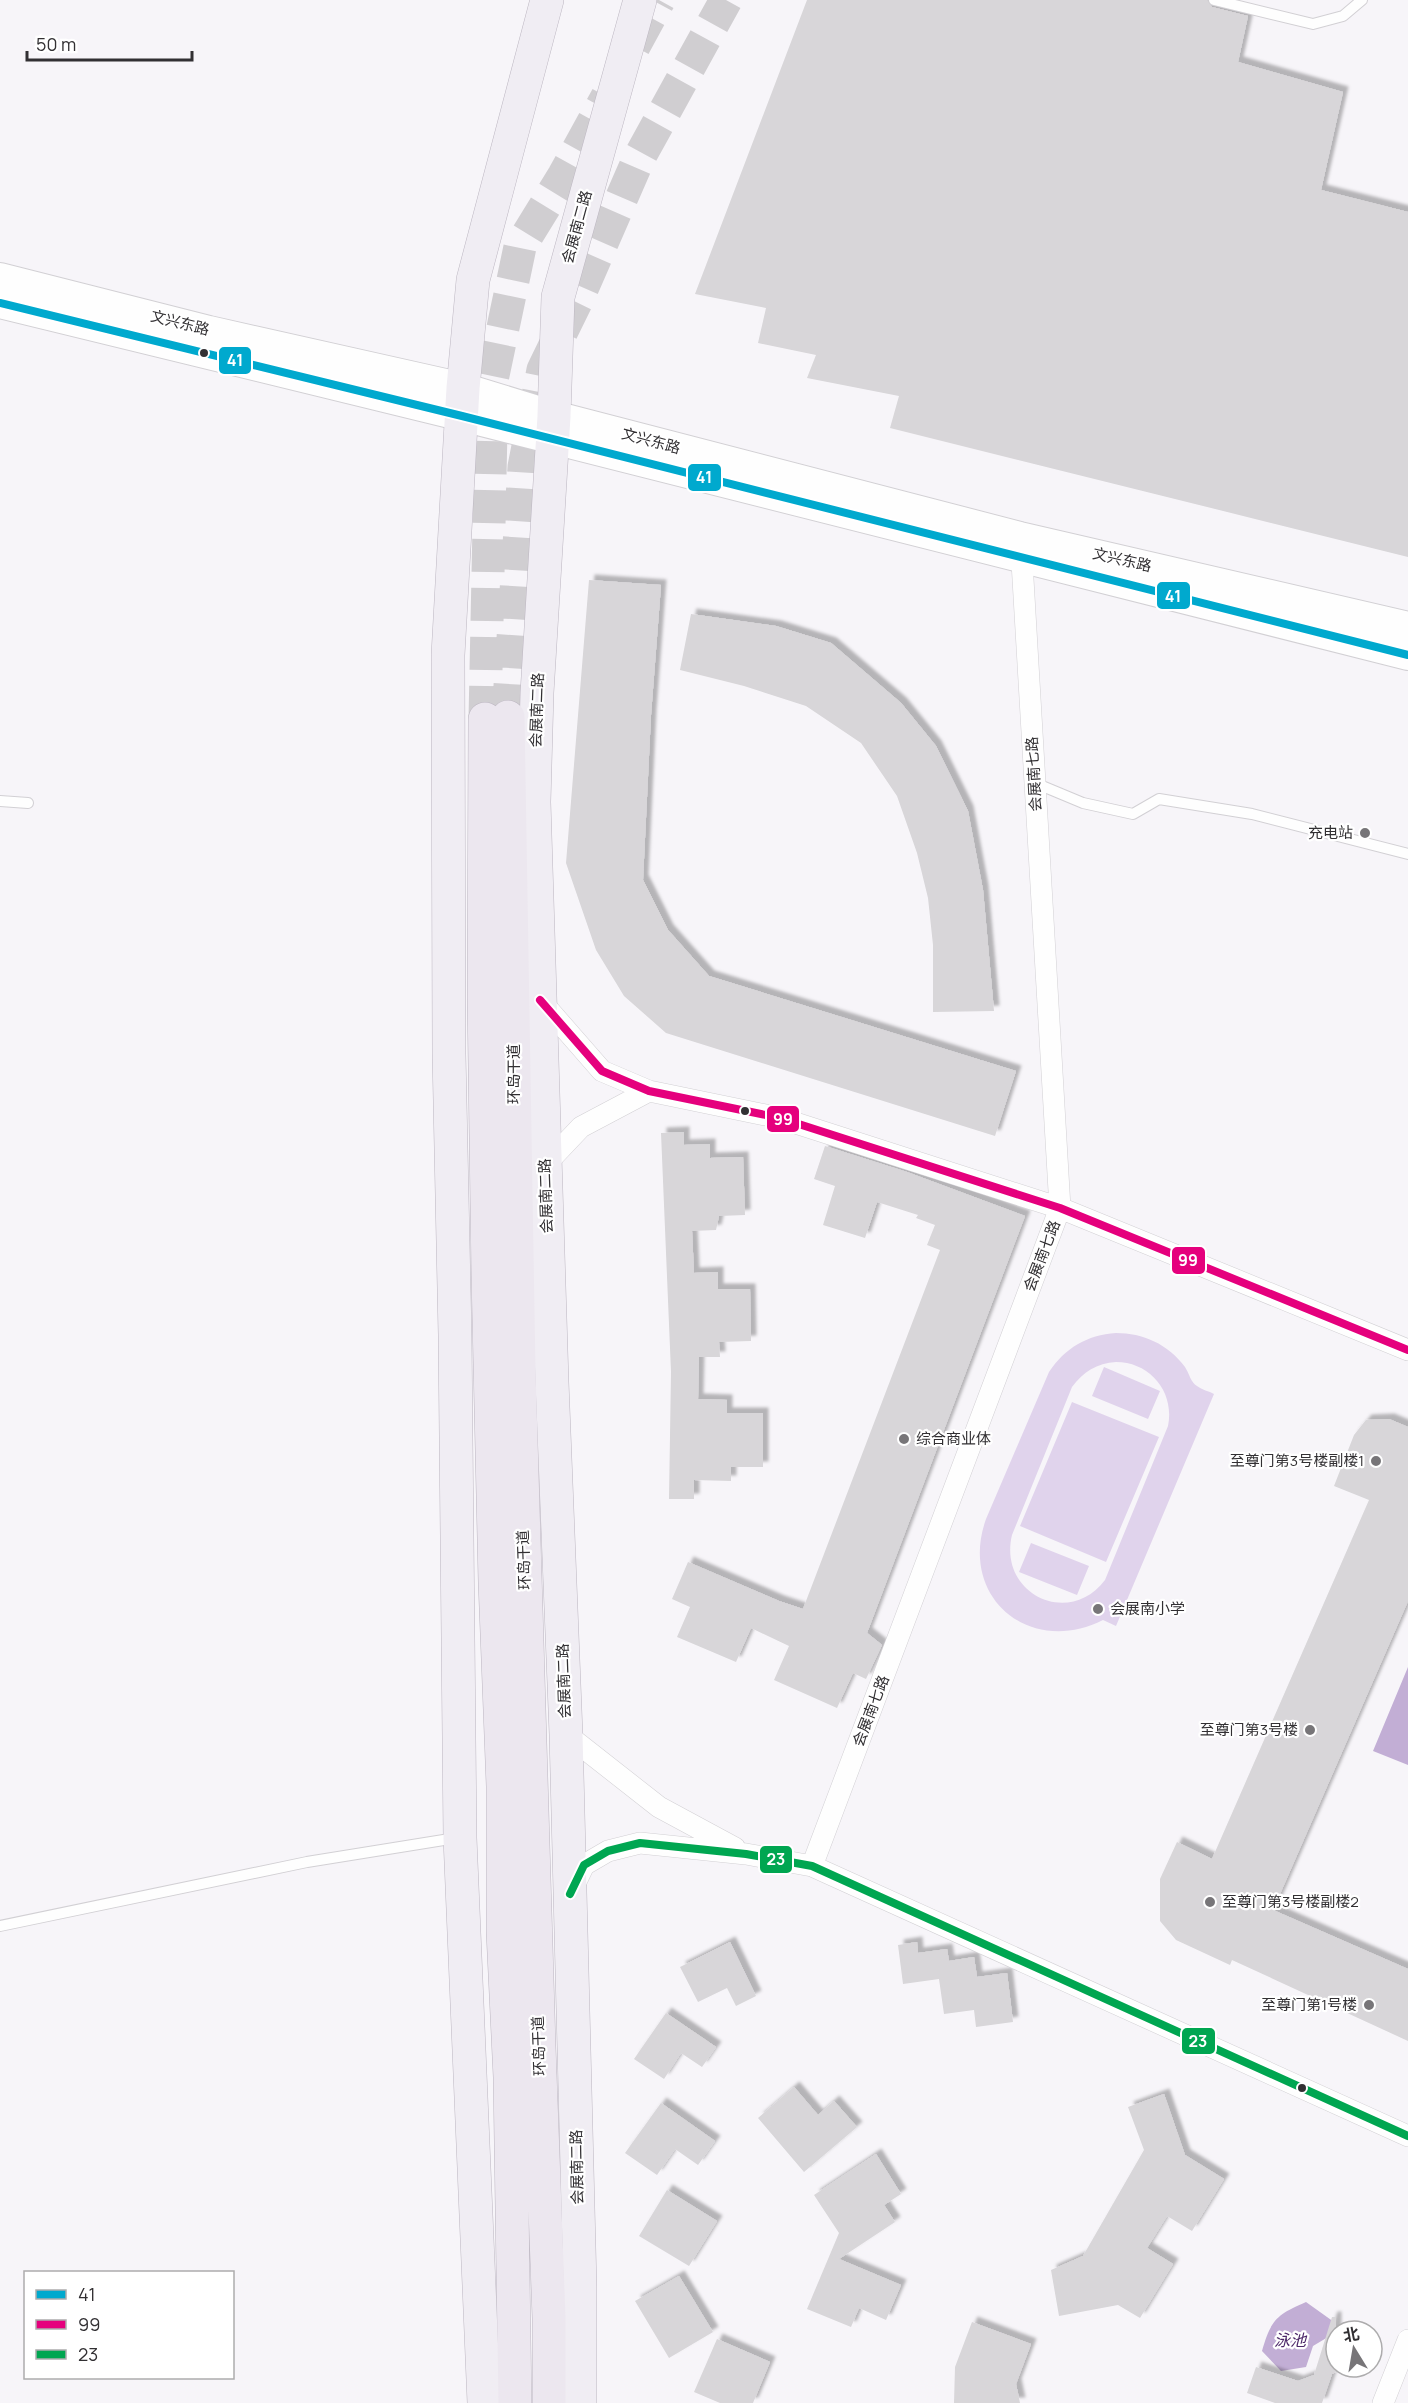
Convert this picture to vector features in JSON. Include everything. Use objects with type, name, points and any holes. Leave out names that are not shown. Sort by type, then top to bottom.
[{"type":"highway","name":"环岛干道","points":[[515,2403],[510,2077],[503,1932],[502,1786],[488,1276],[484,998],[496,718],[519,1371],[537,2011],[549,2318],[549,2403]]},
{"type":"main road","points":[[484,2403],[460,1838],[455,1335],[448,1054],[448,655],[462,402],[473,280],[547,0]]},
{"type":"main road","name":"会展南二路","points":[[580,2403],[580,2286],[566,1734],[534,802],[537,693],[553,428],[558,297],[640,0]]},
{"type":"main road","name":"文兴东路","points":[[0,278],[209,331],[553,428],[1021,548],[1408,655]]},
{"type":"main road","name":"文兴东路","points":[[0,303],[462,402]]},
{"type":"main road","name":"文兴东路","points":[[1021,548],[1408,627]]},
{"type":"street","name":"会展南七路","points":[[812,1866],[1060,1208],[1021,548]]},
{"type":"street","points":[[540,1000],[602,1071],[649,1091],[780,1118],[1060,1208],[1408,1350]]},
{"type":"street","points":[[545,1165],[581,1127],[649,1091]]},
{"type":"street","points":[[566,1734],[659,1807],[746,1854]]},
{"type":"street","points":[[570,1894],[584,1865],[608,1851],[640,1843],[746,1854],[812,1866],[1408,2136]]},
{"type":"street","points":[[1383,2403],[1408,2340]]},
{"type":"lane","points":[[1214,0],[1313,24],[1343,16],[1362,0]]},
{"type":"lane","points":[[1035,783],[1083,803],[1133,814],[1159,799],[1252,814],[1408,854]]},
{"type":"lane","points":[[0,801],[28,803]]},
{"type":"lane","points":[[0,1926],[307,1862],[460,1838]]},
{"type":"shaded area","points":[[1105,1334],[1136,1335],[1154,1341],[1178,1359],[1195,1385],[1214,1394],[1116,1626],[1103,1620],[1076,1629],[1050,1631],[1027,1625],[1007,1613],[991,1595],[982,1573],[980,1547],[986,1519],[1049,1372],[1062,1356],[1078,1344]],"holes":[[[1116,1362],[1128,1363],[1149,1373],[1164,1391],[1168,1402],[1168,1426],[1105,1580],[1090,1594],[1073,1602],[1056,1602],[1040,1598],[1026,1588],[1016,1574],[1010,1556],[1012,1535],[1072,1387],[1081,1377],[1097,1366]]]},
{"type":"shaded area","points":[[1104,1367],[1160,1391],[1148,1419],[1092,1396]]},
{"type":"shaded area","points":[[1072,1402],[1159,1437],[1106,1562],[1020,1526]]},
{"type":"shaded area","points":[[1031,1543],[1089,1566],[1077,1595],[1019,1572]]},
{"type":"water","points":[[1408,1667],[1408,1765],[1373,1751]]},
{"type":"water","name":"泳池","points":[[1306,2302],[1330,2319],[1324,2319],[1324,2339],[1313,2346],[1306,2367],[1281,2371],[1262,2351],[1272,2325],[1288,2311]]},
{"type":"building","points":[[807,0],[1207,0],[1212,7],[1248,16],[1238,62],[1343,92],[1321,190],[1408,212],[1408,557],[890,428],[899,396],[807,378],[816,355],[758,343],[766,308],[695,294]]},
{"type":"building","points":[[589,580],[661,585],[651,715],[643,880],[668,930],[709,976],[1016,1071],[995,1136],[666,1033],[624,996],[596,950],[566,863]]},
{"type":"building","points":[[691,614],[776,626],[831,643],[901,703],[936,746],[968,811],[983,890],[994,1011],[933,1012],[933,945],[928,898],[917,853],[897,796],[861,743],[806,706],[744,686],[680,670]]},
{"type":"building","points":[[684,1132],[684,1145],[710,1144],[710,1158],[743,1157],[745,1215],[719,1216],[716,1230],[692,1231],[694,1273],[718,1272],[718,1289],[750,1289],[751,1341],[719,1342],[720,1357],[699,1357],[698,1399],[727,1400],[727,1413],[763,1413],[763,1467],[731,1467],[731,1481],[694,1480],[694,1499],[669,1499],[671,1372],[661,1133]]},
{"type":"building","points":[[825,1146],[907,1172],[1025,1216],[867,1633],[882,1645],[866,1679],[853,1673],[837,1708],[774,1680],[789,1646],[751,1628],[736,1662],[677,1637],[690,1607],[672,1599],[688,1562],[803,1609],[940,1250],[927,1245],[935,1225],[916,1218],[918,1215],[877,1202],[865,1238],[823,1225],[835,1186],[814,1179]]},
{"type":"building","points":[[1389,1419],[1408,1427],[1408,1601],[1273,1910],[1408,1969],[1408,2041],[1232,1960],[1230,1965],[1176,1940],[1160,1921],[1160,1879],[1177,1842],[1212,1859],[1369,1500],[1334,1486],[1354,1435],[1366,1420]]},
{"type":"building","points":[[730,1942],[756,1996],[736,2006],[727,1988],[698,2002],[680,1967]]},
{"type":"building","points":[[917,1942],[918,1953],[947,1949],[949,1961],[974,1957],[977,1977],[1007,1973],[1013,2022],[976,2027],[974,2010],[944,2014],[939,1979],[903,1984],[898,1945]]},
{"type":"building","points":[[666,2013],[716,2047],[702,2067],[681,2053],[664,2079],[634,2059]]},
{"type":"building","points":[[794,2087],[818,2115],[834,2101],[857,2127],[804,2172],[758,2118]]},
{"type":"building","points":[[1164,2094],[1185,2155],[1224,2179],[1192,2231],[1167,2216],[1147,2248],[1173,2264],[1140,2318],[1118,2305],[1059,2316],[1051,2270],[1083,2256],[1144,2150],[1128,2107]]},
{"type":"building","points":[[661,2103],[715,2141],[698,2165],[675,2149],[657,2175],[625,2153]]},
{"type":"building","points":[[876,2154],[901,2194],[884,2205],[895,2222],[839,2259],[901,2285],[886,2320],[859,2308],[851,2327],[807,2309],[839,2233],[814,2195]]},
{"type":"building","points":[[667,2190],[717,2221],[689,2266],[639,2236]]},
{"type":"building","points":[[679,2276],[713,2332],[669,2358],[635,2301]]},
{"type":"building","points":[[972,2322],[1031,2344],[1016,2384],[1020,2403],[954,2403],[955,2367]]},
{"type":"building","points":[[717,2339],[770,2362],[753,2403],[720,2403],[694,2392]]},
{"type":"building","points":[[1324,2343],[1324,2379],[1330,2379],[1322,2403],[1275,2403],[1247,2393],[1256,2367],[1298,2381],[1314,2375]]},
{"type":"tunnel","points":[[634,46],[659,0]]},
{"type":"tunnel","points":[[508,717],[524,467],[543,370],[578,298],[639,158],[726,0]]},
{"type":"tunnel","points":[[485,719],[492,380],[520,247],[564,175],[607,97]]},
{"type":"transit line","name":"41","points":[[0,303],[462,416],[1408,655]]},
{"type":"transit line","name":"99","points":[[540,1000],[602,1071],[649,1091],[780,1118],[1060,1208],[1408,1350]]},
{"type":"transit line","name":"23","points":[[570,1894],[584,1865],[608,1851],[640,1843],[746,1854],[812,1866],[1408,2136]]},
{"type":"place","name":"充电站","points":[[1365,833]]},
{"type":"place","name":"综合商业体","points":[[904,1439]]},
{"type":"place","name":"至尊门第3号楼副楼1","points":[[1376,1461]]},
{"type":"place","name":"会展南小学","points":[[1098,1609]]},
{"type":"place","name":"至尊门第3号楼","points":[[1310,1730]]},
{"type":"place","name":"至尊门第3号楼副楼2","points":[[1210,1902]]},
{"type":"place","name":"至尊门第1号楼","points":[[1369,2005]]}]
